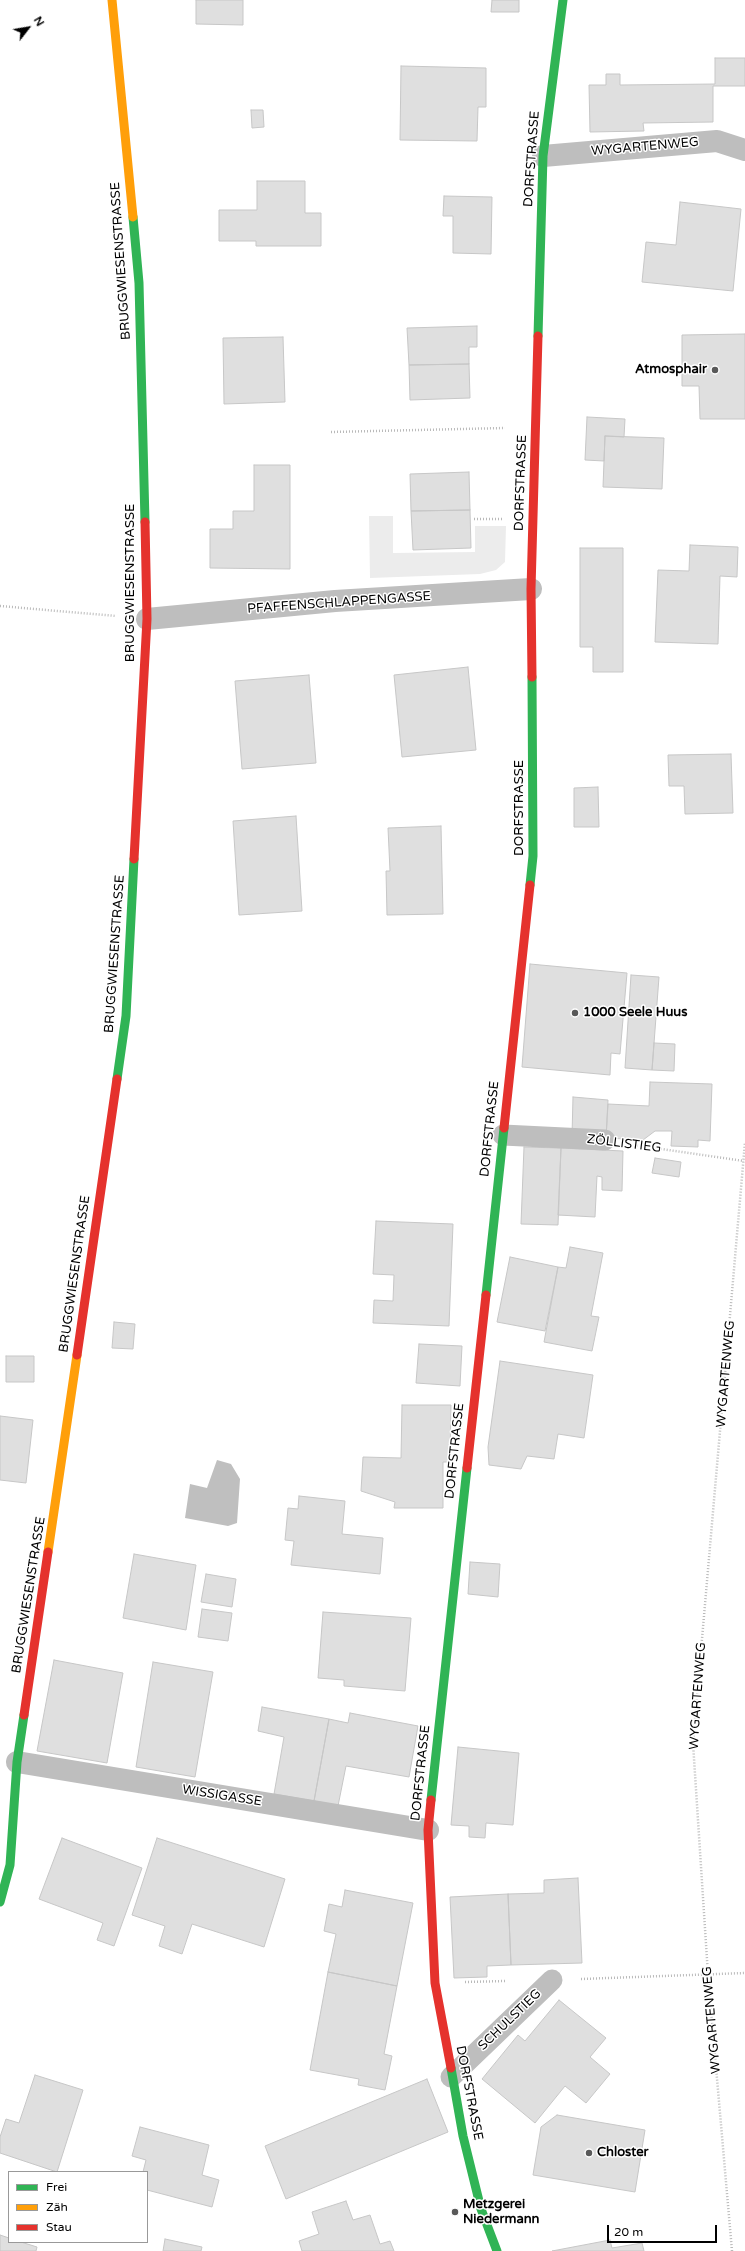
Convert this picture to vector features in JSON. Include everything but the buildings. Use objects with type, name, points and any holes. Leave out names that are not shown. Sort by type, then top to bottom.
[{"type":"street","name":"BRUGGWIESENSTRASSE","points":[[0,1902],[10,1865],[17,1762],[126,1016],[147,619],[138,282],[112,0]]},
{"type":"street","name":"DORFSTRASSE","points":[[497,2251],[481,2209],[451,2078],[435,1983],[428,1830],[533,856],[531,589],[543,156],[564,0]]},
{"type":"street","name":"WYGARTENWEG","points":[[543,156],[717,140],[745,150]]},
{"type":"street","name":"PFAFFENSCHLAPPENGASSE","points":[[147,619],[335,602],[531,589]]},
{"type":"street","name":"WISSIGASSE","points":[[17,1762],[428,1830]]},
{"type":"lane","name":"ZÖLLISTIEG","points":[[503,1134],[605,1140]]},
{"type":"lane","name":"SCHULSTIEG","points":[[451,2078],[552,1980]]},
{"type":"path","points":[[331,432],[536,428]]},
{"type":"path","points":[[0,606],[147,619]]},
{"type":"path","name":"ZÖLLISTIEG","points":[[605,1140],[744,1161]]},
{"type":"path","name":"WYGARTENWEG","points":[[732,2251],[708,1975],[693,1742],[743,1196],[745,1142]]},
{"type":"path","points":[[708,1975],[745,1973]]},
{"type":"shaded area","points":[[369,516],[393,516],[393,553],[475,552],[475,526],[506,526],[505,562],[496,570],[480,574],[370,578]]},
{"type":"shaded area","points":[[217,1460],[231,1464],[240,1479],[237,1523],[228,1526],[185,1518],[190,1484],[207,1488]]},
{"type":"traffic: fast","points":[[538,336],[543,156],[563,0]]},
{"type":"traffic: fast","points":[[133,217],[139,283],[145,522]]},
{"type":"traffic: fast","points":[[530,885],[533,856],[532,677]]},
{"type":"traffic: fast","points":[[117,1079],[126,1016],[134,859]]},
{"type":"traffic: fast","points":[[486,1295],[504,1128]]},
{"type":"traffic: fast","points":[[431,1800],[467,1468]]},
{"type":"traffic: fast","points":[[0,1902],[10,1865],[17,1762],[24,1715]]},
{"type":"traffic: fast","points":[[451,2068],[463,2136],[481,2209],[497,2251]]},
{"type":"traffic: slow","points":[[112,0],[133,217]]},
{"type":"traffic: slow","points":[[48,1552],[77,1355]]},
{"type":"traffic: jam","points":[[532,677],[531,589],[538,336]]},
{"type":"traffic: jam","points":[[134,859],[147,619],[145,522]]},
{"type":"traffic: jam","points":[[504,1128],[530,885]]},
{"type":"traffic: jam","points":[[77,1355],[117,1079]]},
{"type":"traffic: jam","points":[[467,1468],[486,1295]]},
{"type":"traffic: jam","points":[[24,1715],[48,1552]]},
{"type":"traffic: jam","points":[[431,1800],[428,1830],[435,1983],[451,2068]]},
{"type":"place","name":"Atmosphair","points":[[715,370]]},
{"type":"place","name":"1000 Seele Huus","points":[[575,1013]]},
{"type":"place","name":"Chloster","points":[[589,2153]]},
{"type":"place","name":"Metzgerei Niedermann","points":[[455,2212]]}]
